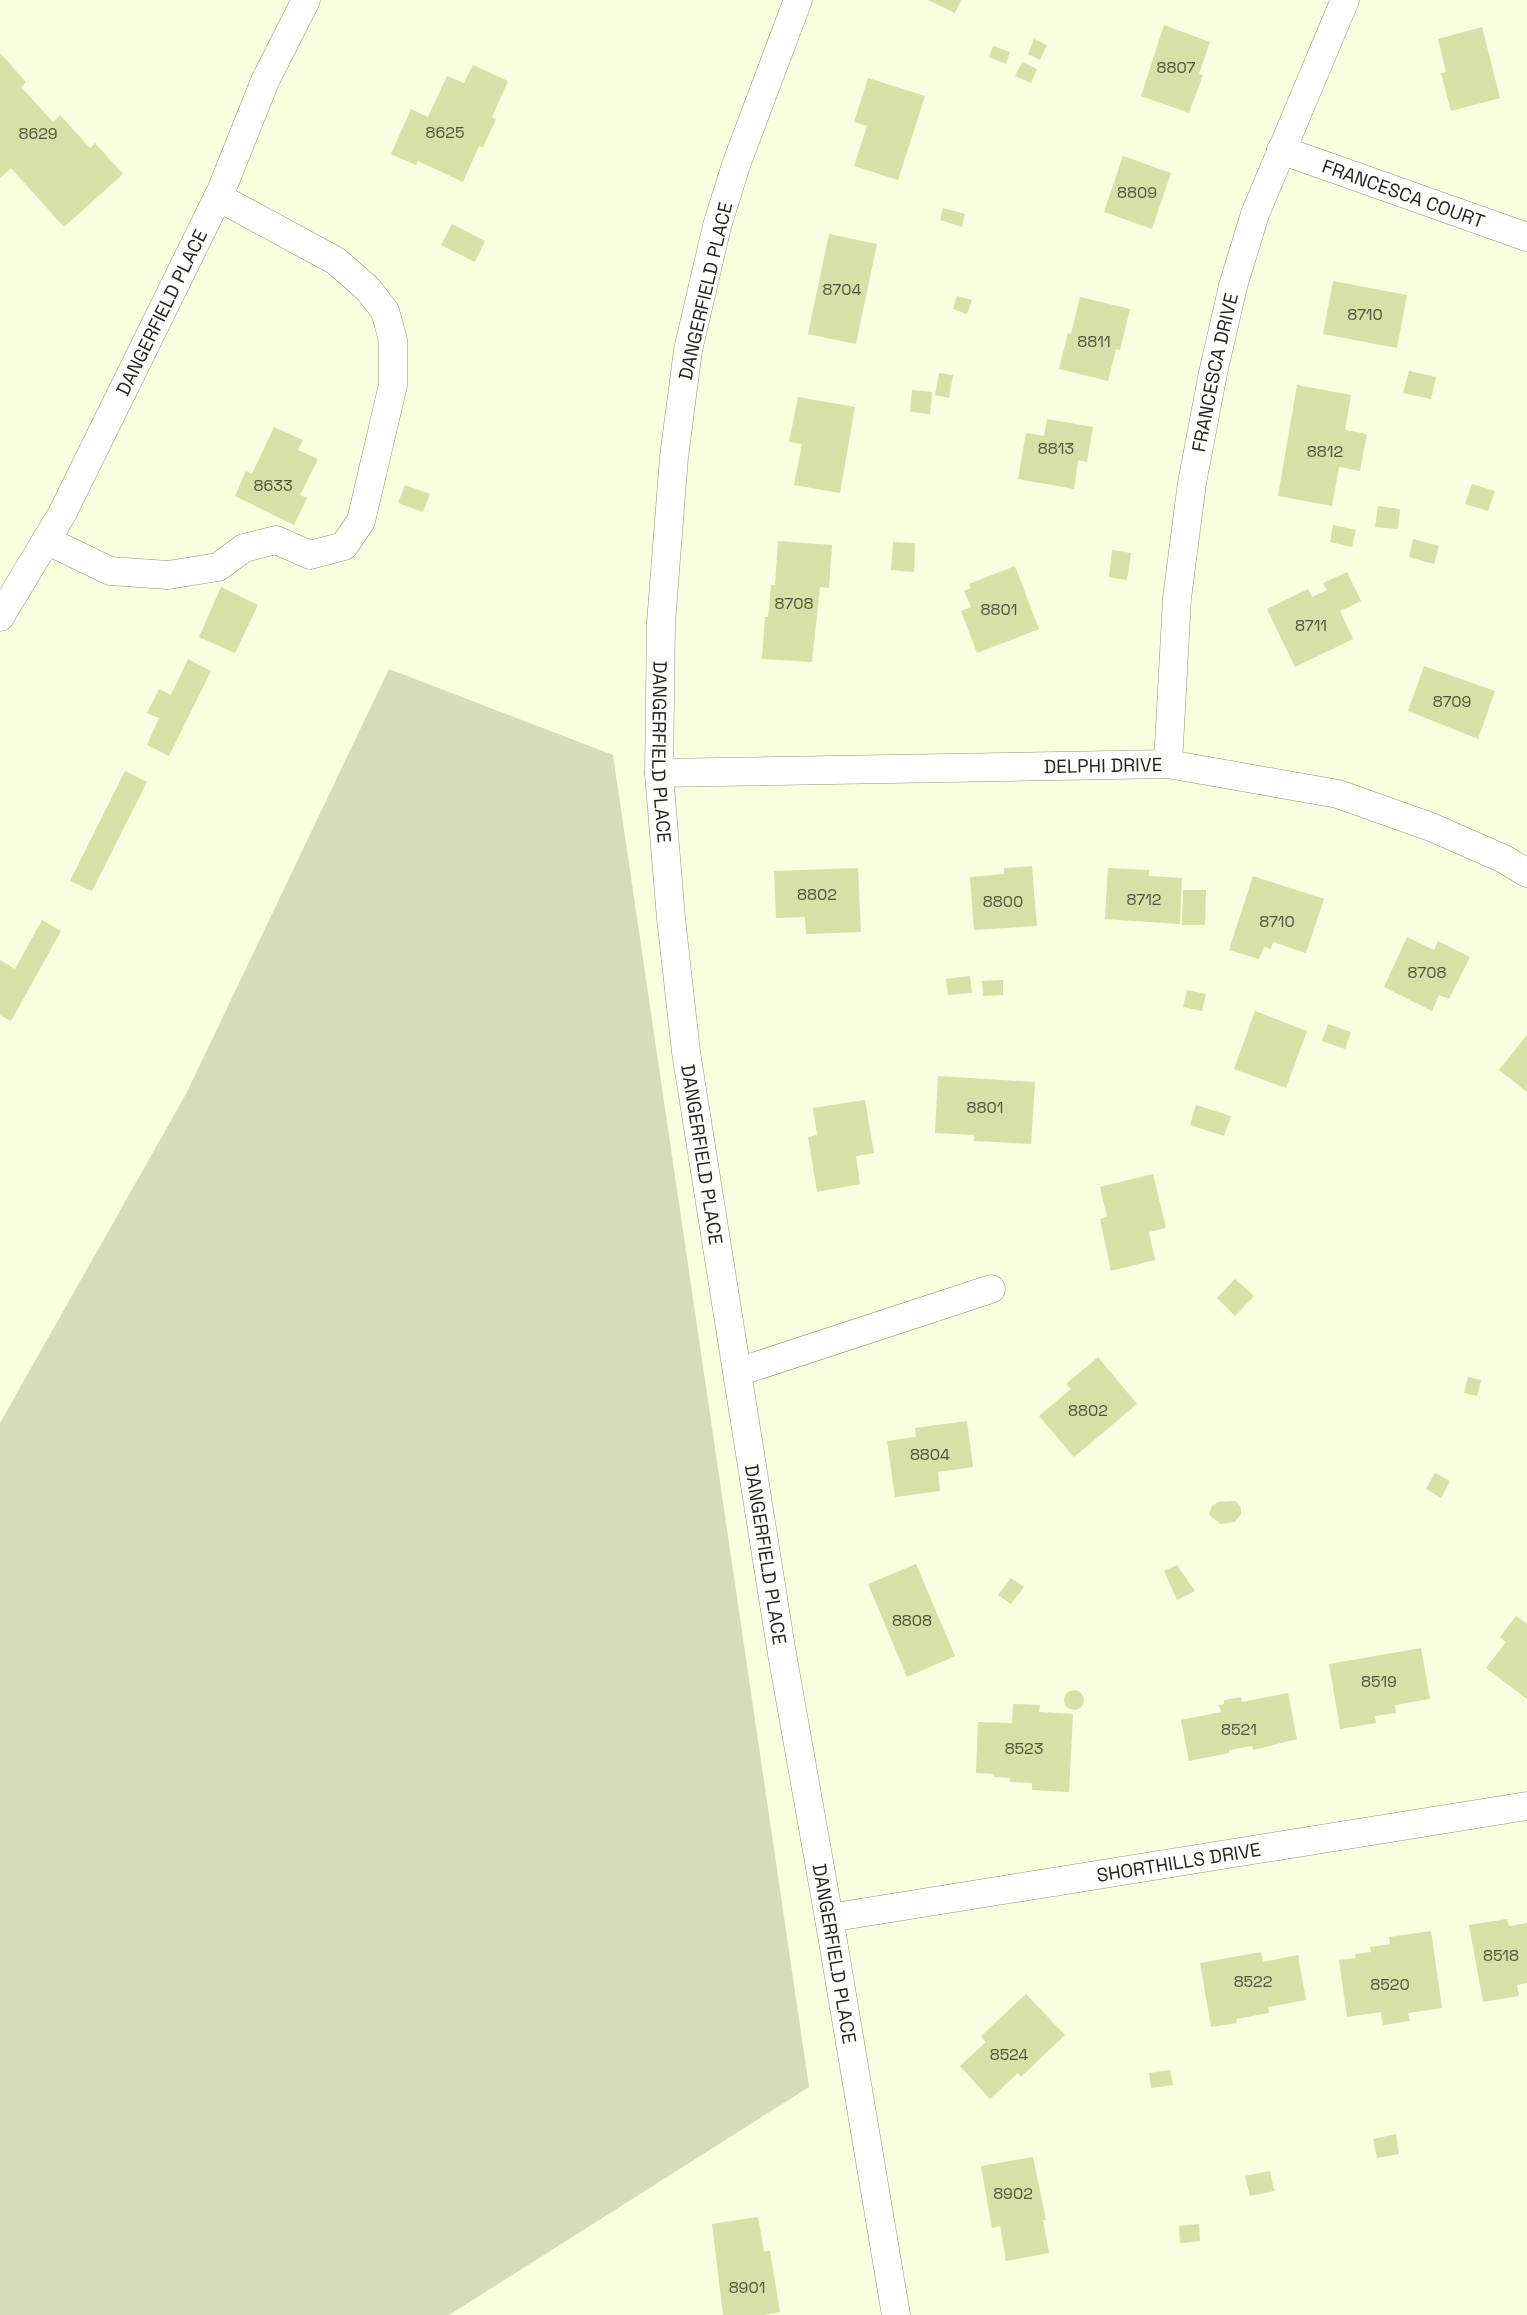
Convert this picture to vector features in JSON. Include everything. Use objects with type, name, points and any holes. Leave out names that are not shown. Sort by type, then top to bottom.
[{"type":"street","name":"DANGERFIELD PLACE","points":[[0,617],[62,514],[218,197],[265,81],[306,0]]},
{"type":"street","name":"DANGERFIELD PLACE","points":[[798,0],[736,165],[717,226],[688,350],[674,457],[661,623],[659,773],[671,918],[686,1052],[781,1648],[896,2315]]},
{"type":"street","name":"FRANCESCA DRIVE","points":[[1168,764],[1177,598],[1192,483],[1213,373],[1233,286],[1255,214],[1346,0]]},
{"type":"street","name":"FRANCESCA COURT","points":[[1281,150],[1527,237]]},
{"type":"street","points":[[46,540],[110,571],[168,575],[218,567],[244,548],[276,540],[310,555],[344,546],[361,521],[393,385],[393,340],[385,311],[368,289],[336,261],[218,197]]},
{"type":"street","name":"DELPHI DRIVE","points":[[659,773],[1168,764],[1338,794],[1431,827],[1504,859],[1527,873]]},
{"type":"street","points":[[738,1372],[991,1289]]},
{"type":"street","name":"SHORTHILLS DRIVE","points":[[829,1918],[1527,1806]]},
{"type":"green space","points":[[389,669],[613,755],[809,2087],[449,2315],[0,2315],[0,1423],[186,1094]]},
{"type":"building","points":[[928,0],[961,0],[955,13]]},
{"type":"building","points":[[1164,25],[1210,42],[1199,74],[1203,75],[1189,113],[1141,96]]},
{"type":"building","points":[[1482,27],[1500,98],[1451,111],[1441,73],[1446,72],[1438,39]]},
{"type":"building","points":[[1034,39],[1047,45],[1040,60],[1028,54]]},
{"type":"building","points":[[993,46],[1010,52],[1006,64],[989,57]]},
{"type":"building","points":[[0,53],[26,82],[21,87],[53,122],[60,115],[90,148],[95,143],[123,174],[64,227],[11,168],[0,178]]},
{"type":"building","points":[[1022,62],[1037,69],[1031,83],[1015,76]]},
{"type":"building","points":[[473,65],[508,81],[492,117],[496,119],[483,147],[479,146],[463,182],[418,161],[416,165],[391,154],[411,109],[428,117],[447,76],[464,83]]},
{"type":"building","points":[[868,78],[925,96],[898,180],[854,166],[867,126],[854,122]]},
{"type":"building","points":[[1123,156],[1171,173],[1152,229],[1104,212]]},
{"type":"building","points":[[943,208],[965,214],[962,227],[940,220]]},
{"type":"building","points":[[452,224],[485,241],[475,262],[441,245]]},
{"type":"building","points":[[829,234],[877,244],[856,344],[808,334]]},
{"type":"building","points":[[1333,281],[1407,295],[1397,348],[1323,334]]},
{"type":"building","points":[[957,296],[972,300],[967,314],[953,309]]},
{"type":"building","points":[[1080,297],[1130,309],[1120,350],[1116,349],[1108,381],[1059,369],[1068,333],[1071,334]]},
{"type":"building","points":[[1409,371],[1436,377],[1431,399],[1403,393]]},
{"type":"building","points":[[939,373],[953,375],[949,398],[935,395]]},
{"type":"building","points":[[1297,385],[1351,395],[1345,430],[1367,434],[1360,471],[1339,467],[1332,506],[1278,496]]},
{"type":"building","points":[[912,390],[932,392],[930,414],[910,412]]},
{"type":"building","points":[[798,397],[855,407],[840,493],[794,485],[802,444],[789,442]]},
{"type":"building","points":[[1047,419],[1093,427],[1087,462],[1078,460],[1074,489],[1018,479],[1026,433],[1044,436]]},
{"type":"building","points":[[274,427],[303,440],[298,450],[318,459],[300,495],[307,498],[294,525],[235,496],[246,471],[252,474]]},
{"type":"building","points":[[1472,484],[1495,491],[1488,511],[1465,504]]},
{"type":"building","points":[[405,485],[430,494],[423,512],[398,503]]},
{"type":"building","points":[[1378,506],[1400,509],[1398,529],[1375,527]]},
{"type":"building","points":[[1333,525],[1356,530],[1352,547],[1330,542]]},
{"type":"building","points":[[1413,539],[1439,546],[1434,564],[1409,557]]},
{"type":"building","points":[[778,541],[832,545],[829,588],[820,587],[812,662],[762,659],[765,617],[768,617],[771,585],[775,585]]},
{"type":"building","points":[[893,542],[915,543],[914,572],[891,570]]},
{"type":"building","points":[[1112,550],[1131,553],[1127,580],[1109,577]]},
{"type":"building","points":[[1015,566],[1039,629],[977,653],[961,611],[971,607],[964,591],[971,588],[969,584]]},
{"type":"building","points":[[1347,572],[1361,601],[1340,611],[1353,639],[1295,667],[1267,609],[1308,589],[1312,597],[1327,590],[1323,583]]},
{"type":"building","points":[[221,587],[258,605],[235,653],[199,637]]},
{"type":"building","points":[[188,659],[211,671],[169,756],[147,745],[159,718],[147,713],[159,689],[171,695]]},
{"type":"building","points":[[1424,666],[1495,691],[1478,739],[1408,711]]},
{"type":"building","points":[[125,771],[147,782],[92,891],[70,881]]},
{"type":"building","points":[[1032,866],[1037,926],[974,930],[970,877],[1004,874],[1004,868]]},
{"type":"building","points":[[858,868],[861,932],[806,934],[805,917],[776,918],[774,871]]},
{"type":"building","points":[[1108,868],[1149,870],[1149,876],[1182,878],[1180,924],[1105,919]]},
{"type":"building","points":[[1253,876],[1324,899],[1306,953],[1273,942],[1271,949],[1264,947],[1259,959],[1229,950]]},
{"type":"building","points":[[1183,890],[1206,890],[1205,925],[1182,925]]},
{"type":"building","points":[[42,920],[61,931],[11,1021],[0,1015],[0,960],[15,969]]},
{"type":"building","points":[[1407,937],[1434,950],[1438,941],[1470,957],[1449,999],[1439,995],[1432,1011],[1384,987]]},
{"type":"building","points":[[970,976],[972,993],[948,995],[946,979]]},
{"type":"building","points":[[1003,980],[1003,995],[983,996],[982,981]]},
{"type":"building","points":[[1187,990],[1206,994],[1202,1011],[1183,1007]]},
{"type":"building","points":[[1255,1011],[1307,1031],[1286,1088],[1234,1069]]},
{"type":"building","points":[[1328,1024],[1351,1032],[1345,1049],[1322,1041]]},
{"type":"building","points":[[1527,1035],[1527,1092],[1499,1070]]},
{"type":"building","points":[[938,1076],[1035,1082],[1031,1144],[974,1141],[974,1135],[935,1133]]},
{"type":"building","points":[[865,1100],[874,1153],[856,1156],[860,1184],[817,1192],[808,1137],[817,1135],[813,1108]]},
{"type":"building","points":[[1196,1105],[1231,1116],[1224,1136],[1190,1125]]},
{"type":"building","points":[[1153,1174],[1166,1228],[1149,1232],[1155,1260],[1111,1271],[1100,1219],[1107,1217],[1100,1187]]},
{"type":"building","points":[[1235,1279],[1254,1296],[1235,1316],[1217,1298]]},
{"type":"building","points":[[1098,1357],[1137,1404],[1074,1457],[1039,1416],[1071,1389],[1066,1384]]},
{"type":"building","points":[[1468,1377],[1481,1380],[1477,1396],[1464,1393]]},
{"type":"building","points":[[967,1421],[973,1467],[938,1472],[940,1491],[895,1497],[887,1441],[916,1437],[915,1428]]},
{"type":"building","points":[[1435,1473],[1450,1481],[1441,1498],[1426,1489]]},
{"type":"building","points":[[1236,1501],[1241,1508],[1241,1514],[1235,1522],[1221,1524],[1209,1515],[1212,1506],[1218,1502]]},
{"type":"building","points":[[916,1564],[955,1656],[907,1677],[868,1584]]},
{"type":"building","points":[[1177,1565],[1195,1591],[1177,1600],[1164,1571]]},
{"type":"building","points":[[1011,1578],[1024,1587],[1011,1604],[998,1595]]},
{"type":"building","points":[[1516,1616],[1527,1624],[1527,1699],[1486,1668],[1506,1642],[1500,1637]]},
{"type":"building","points":[[1421,1648],[1430,1699],[1395,1705],[1396,1713],[1375,1716],[1376,1723],[1340,1729],[1329,1664]]},
{"type":"building","points":[[1074,1690],[1081,1693],[1084,1700],[1081,1707],[1074,1710],[1067,1707],[1064,1700],[1067,1693]]},
{"type":"building","points":[[1288,1693],[1297,1739],[1253,1750],[1252,1746],[1229,1750],[1229,1753],[1189,1761],[1181,1720],[1221,1712],[1219,1705],[1224,1704],[1224,1700],[1241,1697],[1242,1702]]},
{"type":"building","points":[[1013,1704],[1040,1705],[1039,1712],[1073,1714],[1069,1792],[1032,1790],[1032,1783],[1010,1782],[1010,1778],[994,1777],[994,1774],[976,1773],[978,1722],[1012,1723]]},
{"type":"building","points":[[1507,1919],[1509,1926],[1527,1923],[1527,1983],[1517,1985],[1519,1996],[1483,2002],[1469,1925]]},
{"type":"building","points":[[1431,1931],[1442,2008],[1408,2013],[1410,2021],[1383,2025],[1381,2012],[1347,2017],[1339,1960],[1356,1958],[1355,1954],[1371,1952],[1370,1947],[1390,1944],[1389,1937]]},
{"type":"building","points":[[1261,1952],[1263,1962],[1298,1955],[1306,2000],[1268,2007],[1269,2013],[1236,2019],[1237,2023],[1211,2027],[1200,1963]]},
{"type":"building","points":[[1026,1994],[1065,2035],[1021,2077],[1018,2073],[990,2099],[960,2066],[986,2042],[981,2036]]},
{"type":"building","points":[[1170,2070],[1173,2085],[1151,2088],[1149,2073]]},
{"type":"building","points":[[1396,2134],[1399,2154],[1377,2158],[1373,2139]]},
{"type":"building","points":[[1033,2157],[1046,2220],[1043,2220],[1049,2253],[1006,2261],[1000,2226],[992,2228],[981,2166]]},
{"type":"building","points":[[1270,2171],[1274,2191],[1250,2196],[1245,2176]]},
{"type":"building","points":[[758,2217],[764,2251],[770,2251],[780,2312],[764,2315],[723,2315],[712,2224]]},
{"type":"building","points":[[1199,2224],[1200,2241],[1180,2243],[1179,2226]]}]
